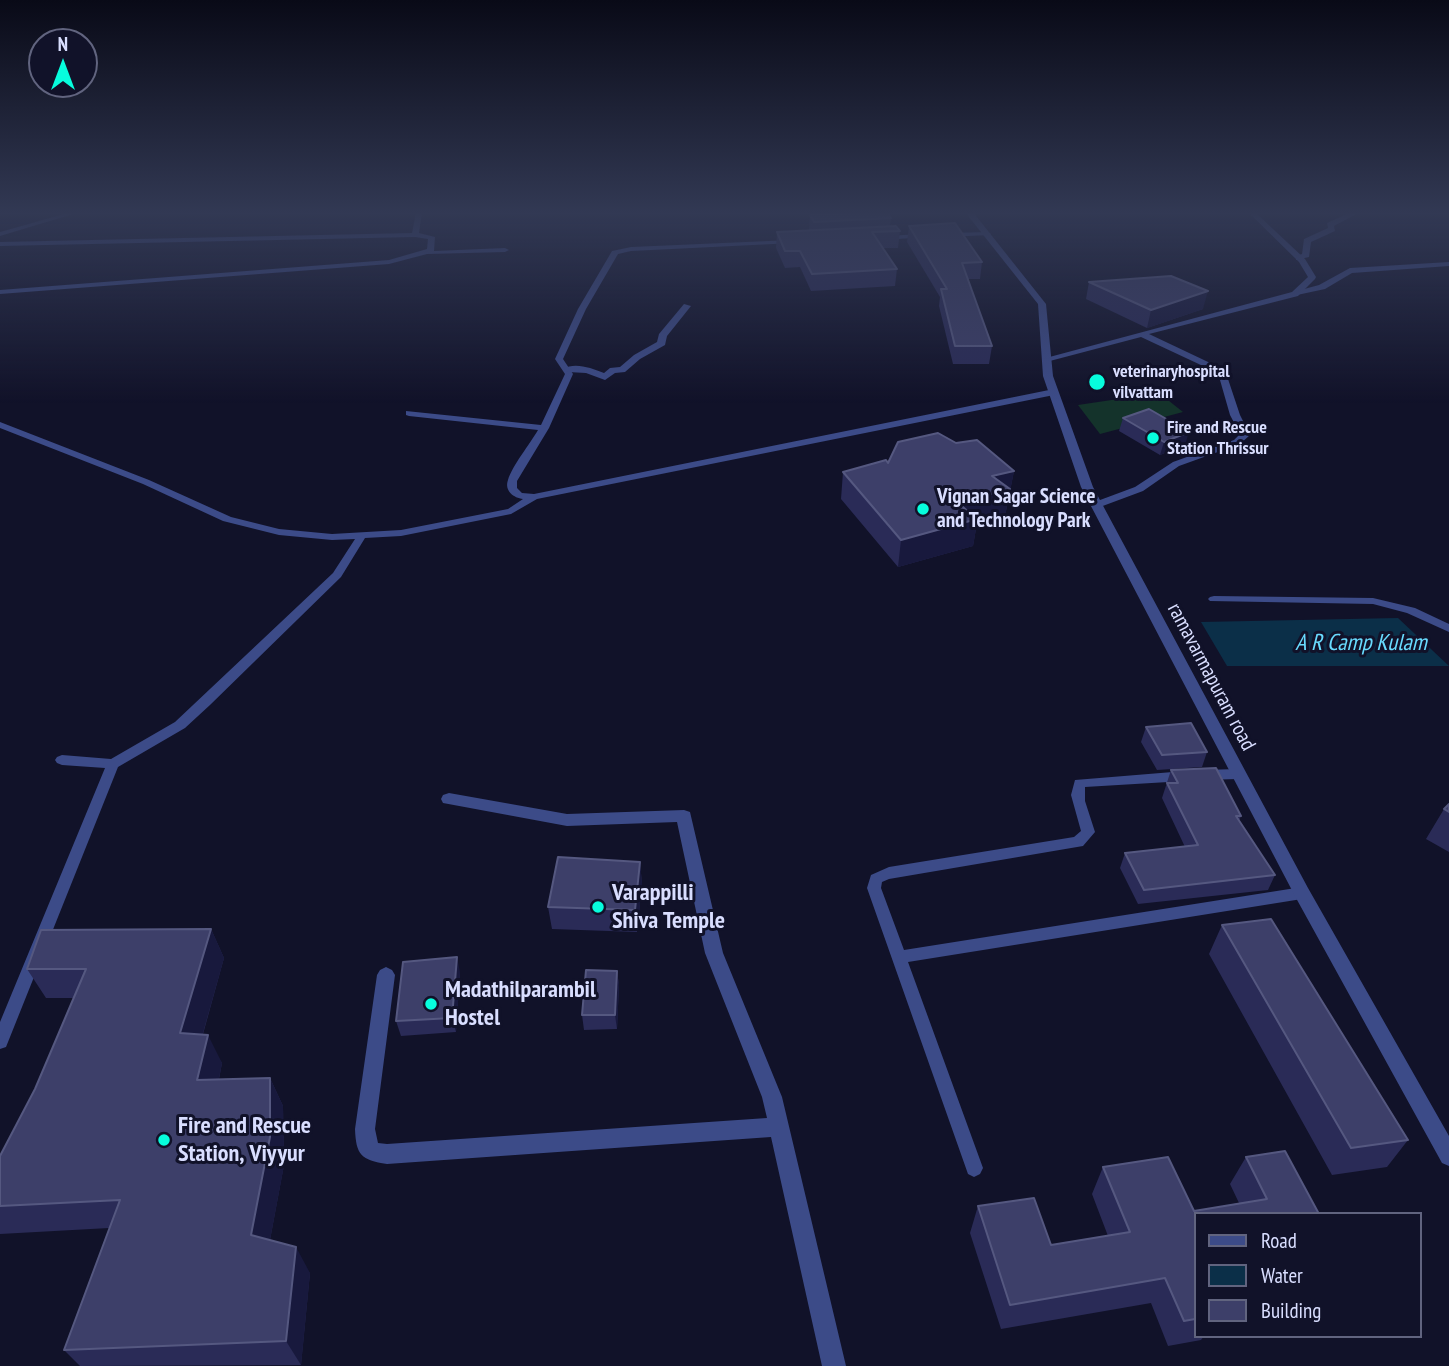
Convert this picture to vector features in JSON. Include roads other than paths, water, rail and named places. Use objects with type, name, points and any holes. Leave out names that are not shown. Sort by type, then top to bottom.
[{"type":"street","name":"ramavarmapuram road","points":[[1020,276],[1042,304],[1045,359],[1087,487],[1302,893],[1449,1156]]},
{"type":"street","points":[[1297,292],[1322,287],[1342,276]]},
{"type":"street","points":[[568,369],[587,370],[605,377],[613,370],[622,370],[637,357],[662,343],[662,336],[687,306]]},
{"type":"street","points":[[449,799],[567,820],[684,816],[714,953],[772,1097],[834,1366]]},
{"type":"street","points":[[386,975],[366,1129],[366,1145],[373,1152],[387,1154],[779,1127]]},
{"type":"lane","points":[[0,292],[211,276]]},
{"type":"lane","points":[[603,276],[582,309],[559,359],[569,374],[544,428],[512,481],[512,489],[519,496],[534,497],[1054,392]]},
{"type":"lane","points":[[1045,359],[1297,292],[1311,276]]},
{"type":"lane","points":[[1096,505],[1139,488],[1176,464],[1237,442],[1245,435],[1235,415],[1222,372],[1142,334]]},
{"type":"lane","points":[[409,413],[544,428]]},
{"type":"lane","points":[[0,425],[146,482],[227,519],[279,532],[361,537],[471,521],[511,511],[534,497]]},
{"type":"lane","points":[[62,760],[113,764],[180,724],[337,575],[361,537]]},
{"type":"lane","points":[[1214,599],[1373,601],[1396,605],[1449,628]]},
{"type":"lane","points":[[0,1042],[113,764]]},
{"type":"lane","points":[[974,1168],[874,887],[874,880],[878,876],[1078,842],[1088,832],[1077,800],[1080,783],[1091,780],[1238,774]]},
{"type":"lane","points":[[899,957],[1302,893]]},
{"type":"water","name":"A R Camp Kulam","points":[[1398,618],[1449,666],[1227,666],[1201,622]]},
{"type":"place","name":"veterinaryhospital vilvattam","points":[[1097,382]]},
{"type":"place","name":"Fire and Rescue Station Thrissur","points":[[1153,438]]},
{"type":"place","name":"Vignan Sagar Science and Technology Park","points":[[923,509]]},
{"type":"place","name":"Varappilli Shiva Temple","points":[[598,907]]},
{"type":"place","name":"Madathilparambil Hostel","points":[[431,1004]]},
{"type":"place","name":"Fire and Rescue Station, Viyyur","points":[[164,1140]]}]
